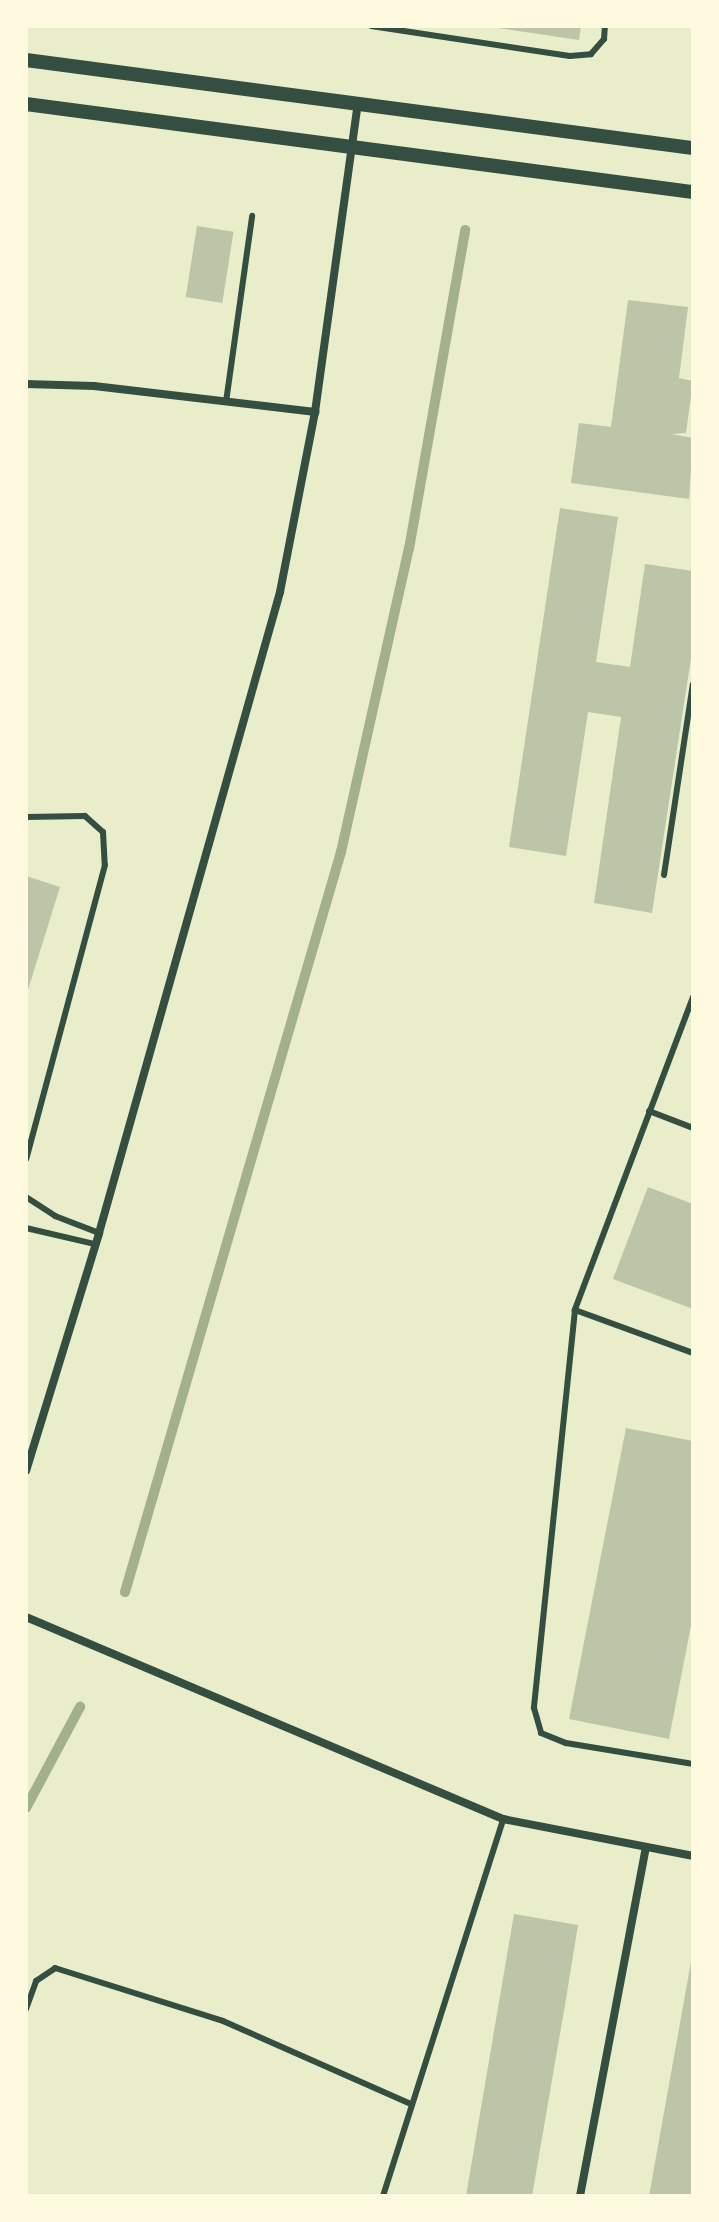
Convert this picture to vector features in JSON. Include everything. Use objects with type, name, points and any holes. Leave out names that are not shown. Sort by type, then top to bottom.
[{"type":"street","points":[[26,60],[693,148]]},
{"type":"street","points":[[26,104],[693,192]]},
{"type":"street","points":[[26,1471],[99,1233],[280,592],[315,412],[358,104]]},
{"type":"street","points":[[26,384],[315,412]]},
{"type":"street","points":[[26,1617],[503,1819],[693,1856]]},
{"type":"street","points":[[580,2196],[646,1847]]},
{"type":"lane","points":[[371,26],[570,56],[591,54],[604,39],[605,26]]},
{"type":"lane","points":[[226,402],[252,216]]},
{"type":"lane","points":[[664,875],[693,684]]},
{"type":"lane","points":[[26,817],[85,816],[103,832],[105,865],[26,1159]]},
{"type":"lane","points":[[693,997],[575,1310],[534,1708],[541,1733],[566,1743],[693,1764]]},
{"type":"lane","points":[[649,1111],[693,1128]]},
{"type":"lane","points":[[26,1197],[55,1216],[99,1233]]},
{"type":"lane","points":[[26,1228],[95,1244]]},
{"type":"lane","points":[[575,1310],[693,1353]]},
{"type":"lane","points":[[383,2196],[503,1819]]},
{"type":"lane","points":[[26,2009],[36,1981],[55,1968],[223,2021],[411,2104]]},
{"type":"building","points":[[484,26],[581,26],[579,40]]},
{"type":"building","points":[[197,226],[234,232],[222,303],[186,297]]},
{"type":"building","points":[[628,300],[688,307],[679,378],[693,381],[686,433],[671,434],[693,438],[689,499],[571,483],[579,423],[611,427]]},
{"type":"building","points":[[560,508],[618,517],[596,662],[630,667],[645,564],[693,571],[693,645],[652,913],[594,903],[621,717],[588,712],[566,856],[509,847]]},
{"type":"building","points":[[26,876],[60,887],[27,993],[26,993]]},
{"type":"building","points":[[648,1187],[693,1204],[693,1309],[613,1279]]},
{"type":"building","points":[[626,1428],[693,1441],[693,1615],[669,1739],[569,1719]]},
{"type":"building","points":[[514,1914],[578,1925],[565,2005],[532,2196],[466,2196]]},
{"type":"building","points":[[691,1962],[693,2196],[649,2196]]},
{"type":"waterway","points":[[125,1592],[341,852],[409,549],[465,230]]},
{"type":"waterway","points":[[26,1808],[80,1707]]}]
